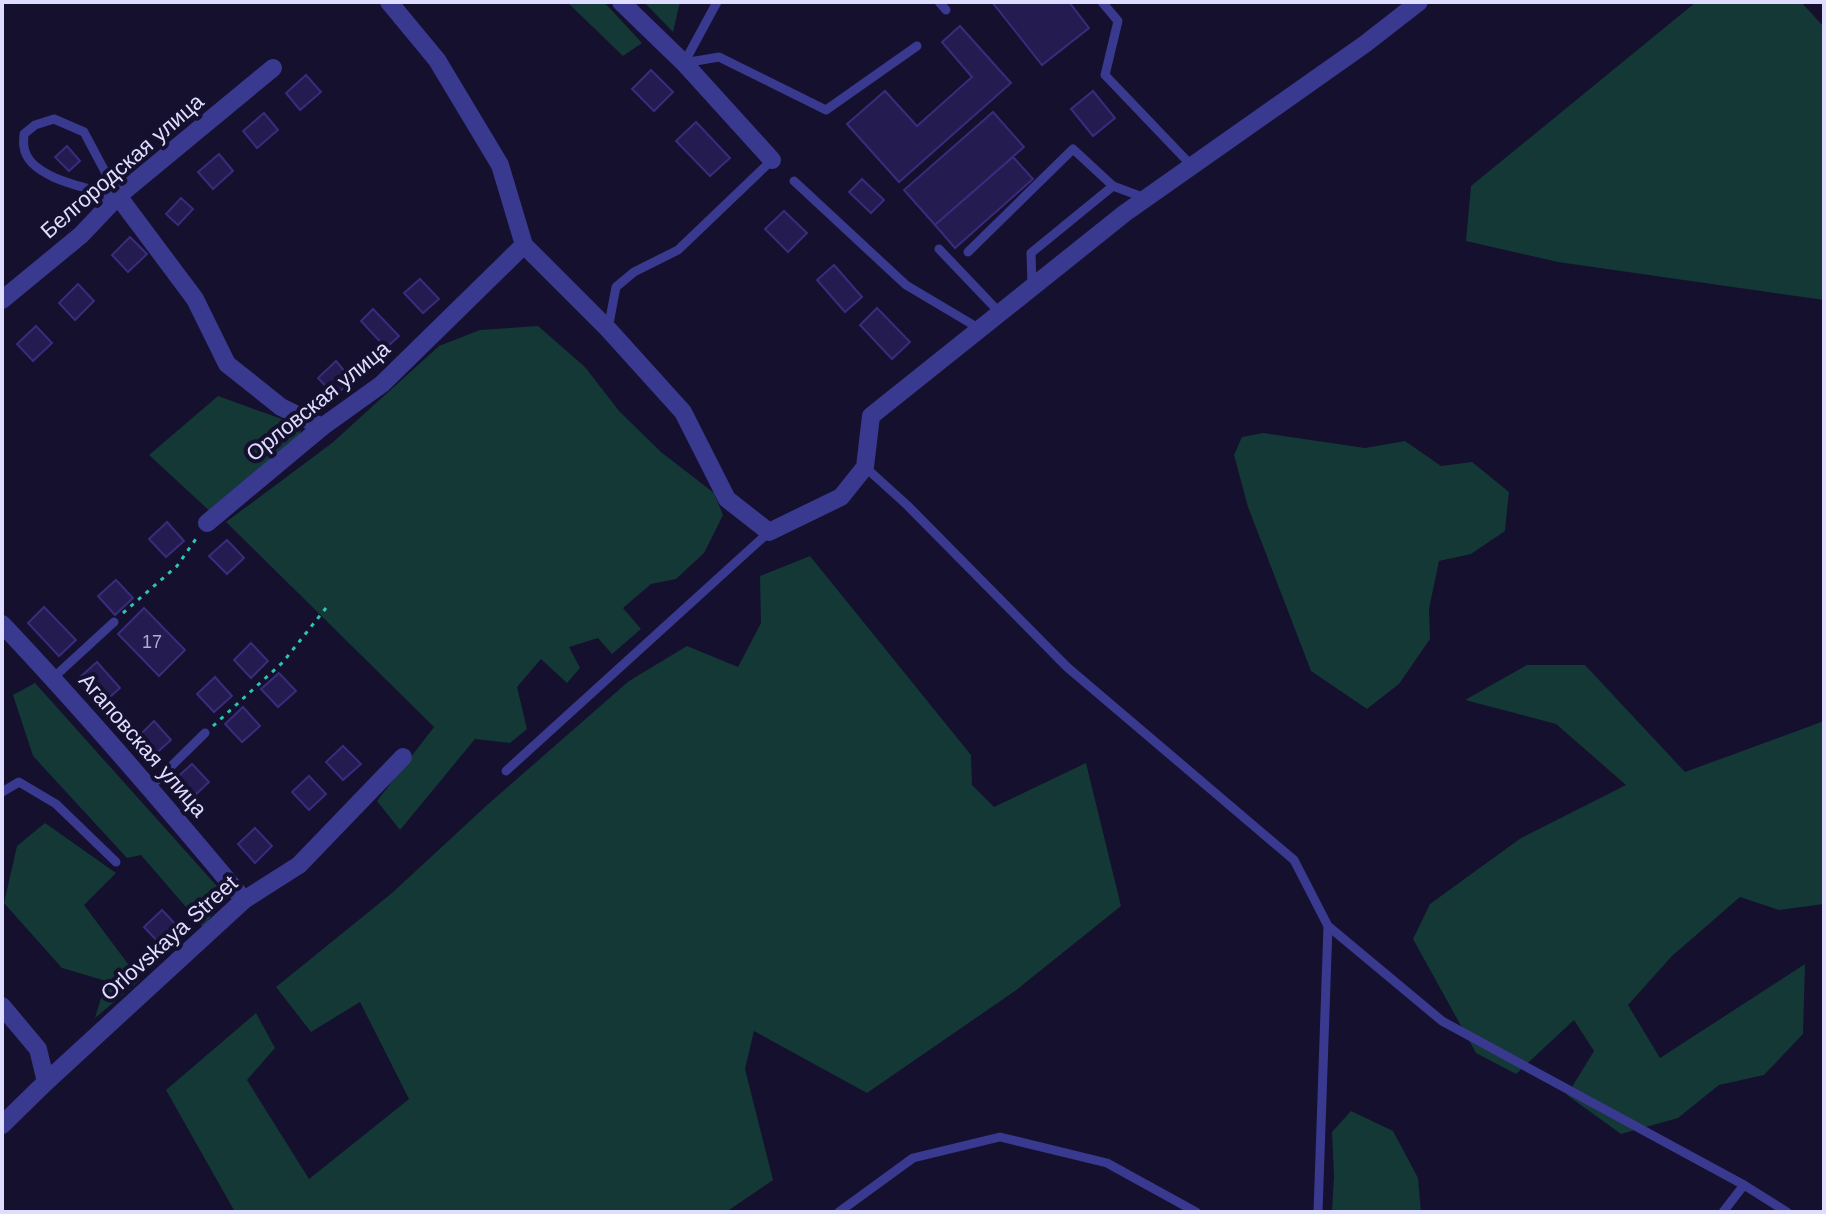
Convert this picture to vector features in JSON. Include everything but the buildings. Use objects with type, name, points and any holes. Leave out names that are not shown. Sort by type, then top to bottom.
[{"type":"street","points":[[389,2],[437,60],[500,165],[524,245],[608,329],[683,412],[727,499],[769,532],[841,497],[865,467],[871,416],[1145,198],[1365,44],[1419,2]]},
{"type":"street","points":[[621,2],[684,63],[772,160]]},
{"type":"street","name":"Белгородская улица","points":[[2,300],[81,235],[118,196],[273,68]]},
{"type":"street","points":[[118,196],[195,299],[227,364],[281,407],[322,427]]},
{"type":"street","name":"Орловская улица","points":[[207,523],[322,427],[382,384],[524,245]]},
{"type":"street","name":"Агаповская улица","points":[[2,624],[150,787],[244,900]]},
{"type":"street","name":"Orlovskaya Street","points":[[2,1125],[244,900],[299,865],[403,757]]},
{"type":"street","points":[[2,1006],[38,1049],[46,1082]]},
{"type":"lane","points":[[684,63],[717,2]]},
{"type":"lane","points":[[1102,2],[1118,21],[1105,75],[1191,165]]},
{"type":"lane","points":[[684,63],[719,57],[826,110],[917,46]]},
{"type":"lane","points":[[54,119],[84,132],[118,196],[73,184],[42,171],[29,160],[23,148],[24,134],[35,125],[54,119]]},
{"type":"lane","points":[[968,252],[1073,149],[1113,186],[1145,198]]},
{"type":"lane","points":[[608,329],[616,287],[634,272],[678,250],[772,160]]},
{"type":"lane","points":[[794,181],[906,285],[980,329]]},
{"type":"lane","points":[[1032,288],[1031,253],[1113,186]]},
{"type":"lane","points":[[939,249],[1000,313]]},
{"type":"lane","points":[[865,467],[907,505],[1067,667],[1294,860],[1328,926],[1442,1021],[1744,1185],[1787,1212]]},
{"type":"lane","points":[[506,771],[769,532]]},
{"type":"lane","points":[[53,678],[114,622]]},
{"type":"lane","points":[[150,787],[205,733]]},
{"type":"lane","points":[[2,792],[19,782],[56,804],[116,862]]},
{"type":"lane","points":[[1318,1212],[1328,926]]},
{"type":"lane","points":[[839,1212],[913,1158],[1000,1137],[1107,1163],[1196,1212]]},
{"type":"lane","points":[[1723,1212],[1744,1185]]},
{"type":"path","points":[[114,622],[177,566],[207,523]]},
{"type":"path","points":[[205,733],[283,662],[326,608]]},
{"type":"green space","points":[[567,2],[604,2],[642,43],[623,56]]},
{"type":"green space","points":[[644,2],[680,2],[673,32]]},
{"type":"green space","points":[[1696,2],[1801,2],[1824,27],[1824,300],[1558,262],[1466,241],[1471,186]]},
{"type":"green space","points":[[538,326],[585,367],[619,411],[661,452],[714,493],[723,515],[704,553],[676,579],[651,584],[623,608],[641,629],[612,654],[598,638],[569,647],[580,668],[567,683],[541,659],[517,687],[527,729],[510,743],[475,739],[400,830],[377,801],[434,727],[226,522],[332,443],[439,346],[480,330]]},
{"type":"green space","points":[[218,396],[301,426],[300,440],[214,515],[149,455]]},
{"type":"green space","points":[[1263,433],[1365,448],[1405,441],[1441,466],[1472,462],[1509,492],[1505,531],[1471,554],[1439,561],[1429,609],[1430,639],[1399,684],[1367,709],[1311,671],[1248,507],[1234,455],[1242,437]]},
{"type":"green space","points":[[810,556],[971,755],[972,785],[994,807],[1086,763],[1121,906],[1015,991],[867,1093],[754,1031],[745,1069],[773,1180],[726,1212],[235,1212],[166,1090],[256,1013],[275,1048],[247,1080],[309,1179],[409,1099],[360,1002],[311,1032],[276,987],[392,893],[629,681],[687,646],[738,667],[761,623],[760,576]]},
{"type":"green space","points":[[1527,665],[1585,665],[1685,772],[1824,721],[1824,904],[1779,910],[1740,897],[1672,956],[1628,1005],[1660,1058],[1805,964],[1803,1034],[1764,1075],[1719,1085],[1678,1118],[1621,1134],[1567,1095],[1594,1051],[1574,1020],[1516,1074],[1476,1053],[1413,939],[1430,904],[1521,838],[1626,785],[1556,724],[1465,700]]},
{"type":"green space","points":[[35,683],[224,894],[204,928],[141,855],[127,858],[33,756],[13,695]]},
{"type":"green space","points":[[45,823],[116,873],[84,905],[140,980],[95,1018],[106,981],[62,968],[4,903],[17,846]]},
{"type":"green space","points":[[1351,1111],[1393,1131],[1418,1178],[1421,1212],[1332,1212],[1332,1132]]}]
